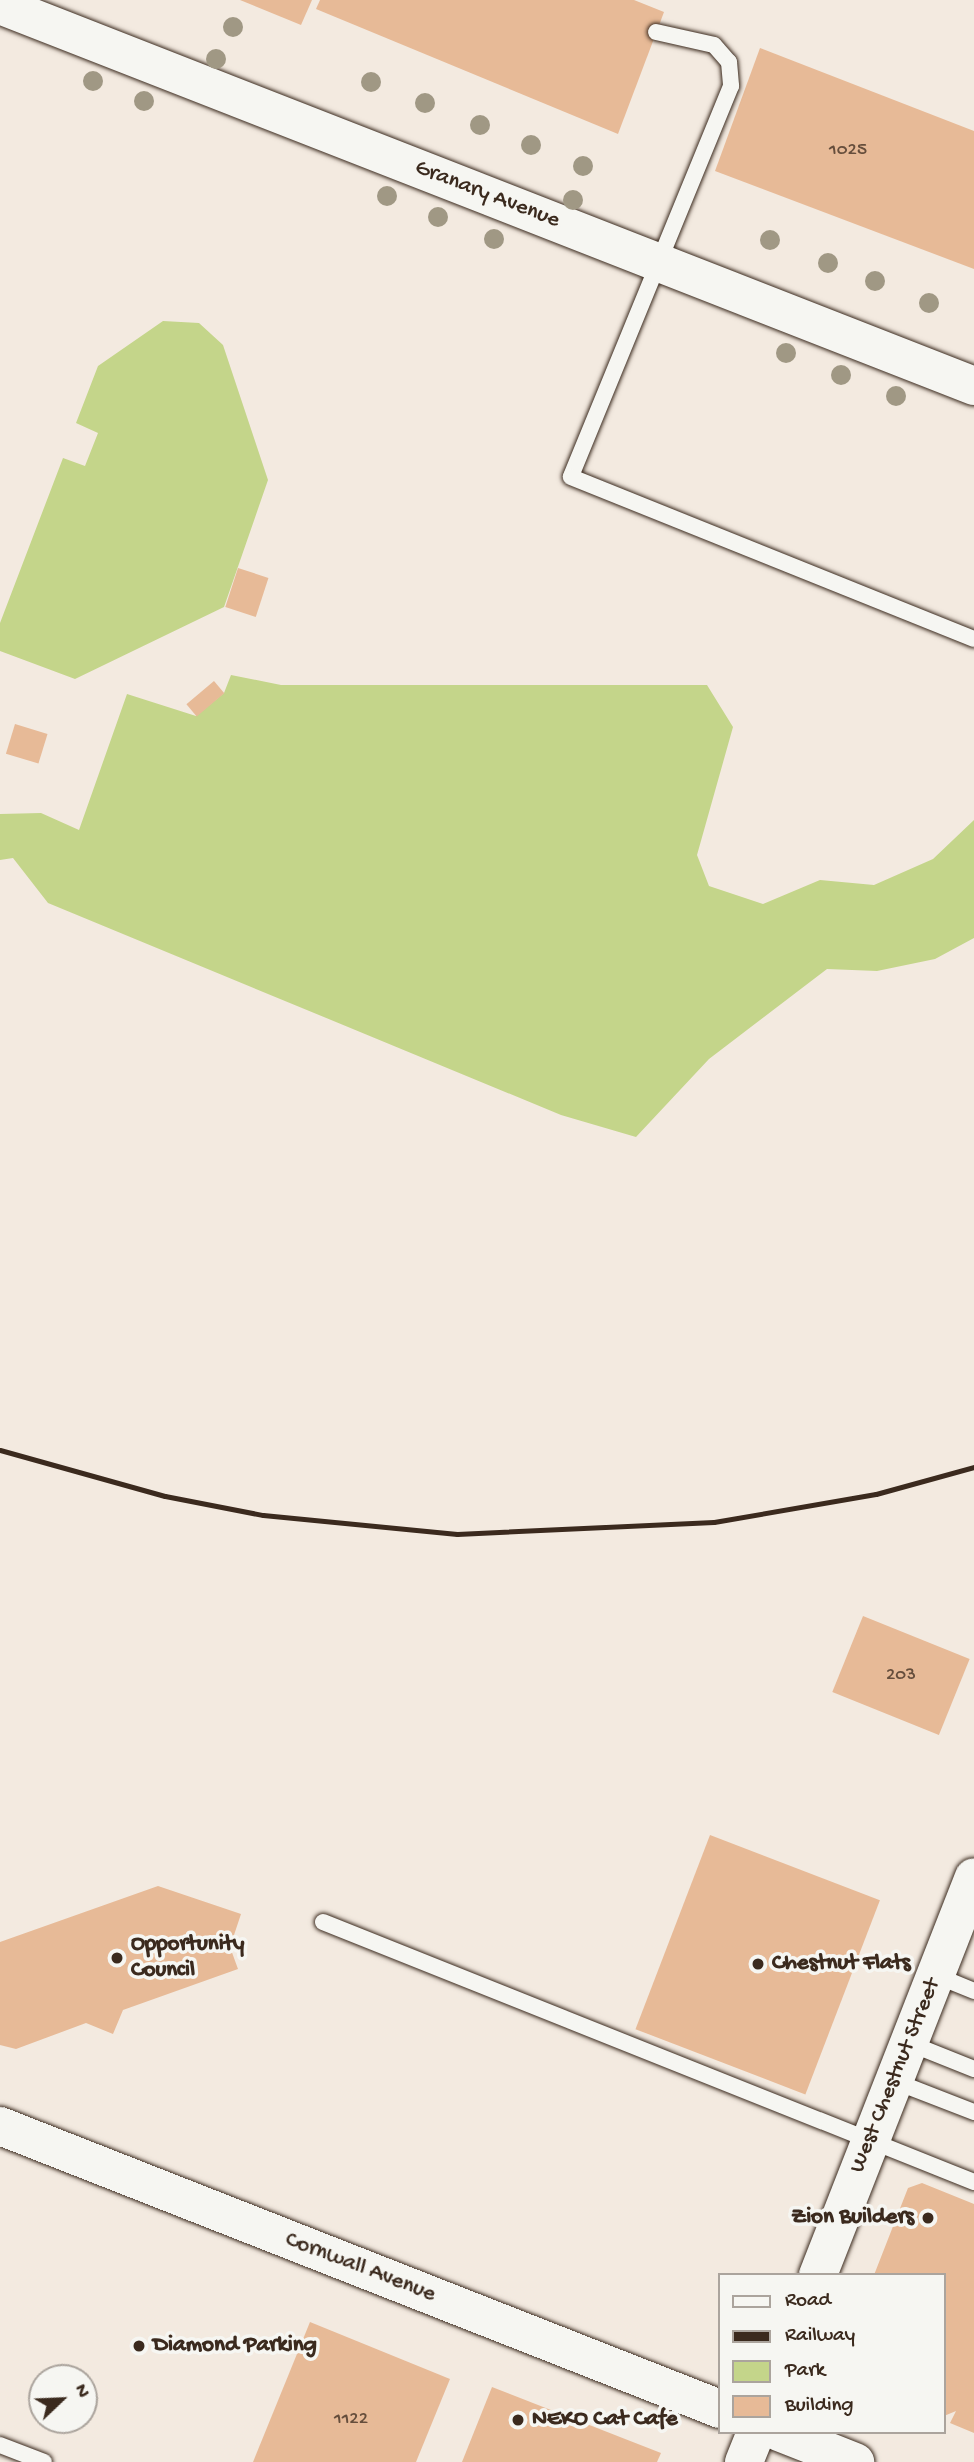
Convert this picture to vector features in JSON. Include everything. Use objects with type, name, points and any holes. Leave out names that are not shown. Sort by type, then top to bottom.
[{"type":"street","name":"Granary Avenue","points":[[0,5],[974,386]]},
{"type":"street","name":"West Chestnut Street","points":[[819,2273],[974,1877]]},
{"type":"street","name":"Cornwall Avenue","points":[[0,2126],[718,2408]]},
{"type":"street","points":[[744,2462],[755,2434]]},
{"type":"street","points":[[784,2434],[855,2462]]},
{"type":"lane","points":[[656,32],[714,45],[732,73],[659,263],[571,477],[974,639]]},
{"type":"lane","points":[[323,1922],[974,2182]]},
{"type":"lane","points":[[936,1975],[974,1991]]},
{"type":"lane","points":[[909,2043],[974,2069]]},
{"type":"lane","points":[[894,2081],[974,2112]]},
{"type":"lane","points":[[0,2445],[44,2462]]},
{"type":"green space","points":[[163,321],[199,323],[223,345],[268,480],[224,607],[75,679],[0,651],[0,623],[63,458],[85,466],[98,433],[76,423],[98,366]]},
{"type":"green space","points":[[231,675],[281,685],[707,685],[733,727],[697,855],[709,886],[763,904],[820,880],[874,885],[933,859],[974,820],[974,938],[935,959],[877,971],[827,969],[709,1059],[636,1137],[561,1115],[48,903],[13,858],[0,860],[0,814],[41,813],[79,830],[127,694],[196,716],[224,693]]},
{"type":"building","points":[[240,0],[312,0],[301,25]]},
{"type":"building","points":[[320,0],[634,0],[664,12],[618,134],[316,9]]},
{"type":"building","points":[[760,48],[974,131],[974,269],[715,171]]},
{"type":"building","points":[[238,568],[268,578],[256,617],[225,607]]},
{"type":"building","points":[[214,681],[224,693],[197,716],[186,704]]},
{"type":"building","points":[[15,724],[48,734],[38,764],[6,754]]},
{"type":"building","points":[[863,1616],[970,1659],[939,1735],[832,1692]]},
{"type":"building","name":"Chestnut Flats","points":[[710,1835],[880,1900],[805,2094],[635,2029]]},
{"type":"building","name":"Opportunity Council","points":[[158,1886],[241,1914],[230,1947],[238,1969],[123,2010],[113,2034],[86,2023],[16,2049],[0,2045],[0,1942]]},
{"type":"building","points":[[922,2183],[974,2204],[974,2433],[950,2423],[956,2411],[946,2415],[946,2273],[875,2273],[908,2188]]},
{"type":"building","points":[[310,2322],[450,2379],[416,2462],[253,2462]]},
{"type":"building","points":[[492,2387],[661,2453],[657,2462],[462,2462]]},
{"type":"railway","points":[[0,1450],[165,1496],[263,1515],[457,1534],[714,1522],[876,1494],[974,1467]]},
{"type":"place","name":"Opportunity Council","points":[[117,1958]]},
{"type":"place","name":"Chestnut Flats","points":[[758,1964]]},
{"type":"place","name":"Zion Builders","points":[[928,2218]]},
{"type":"place","name":"Diamond Parking","points":[[139,2346]]},
{"type":"place","name":"NEKO Cat Cafe","points":[[518,2420]]}]
